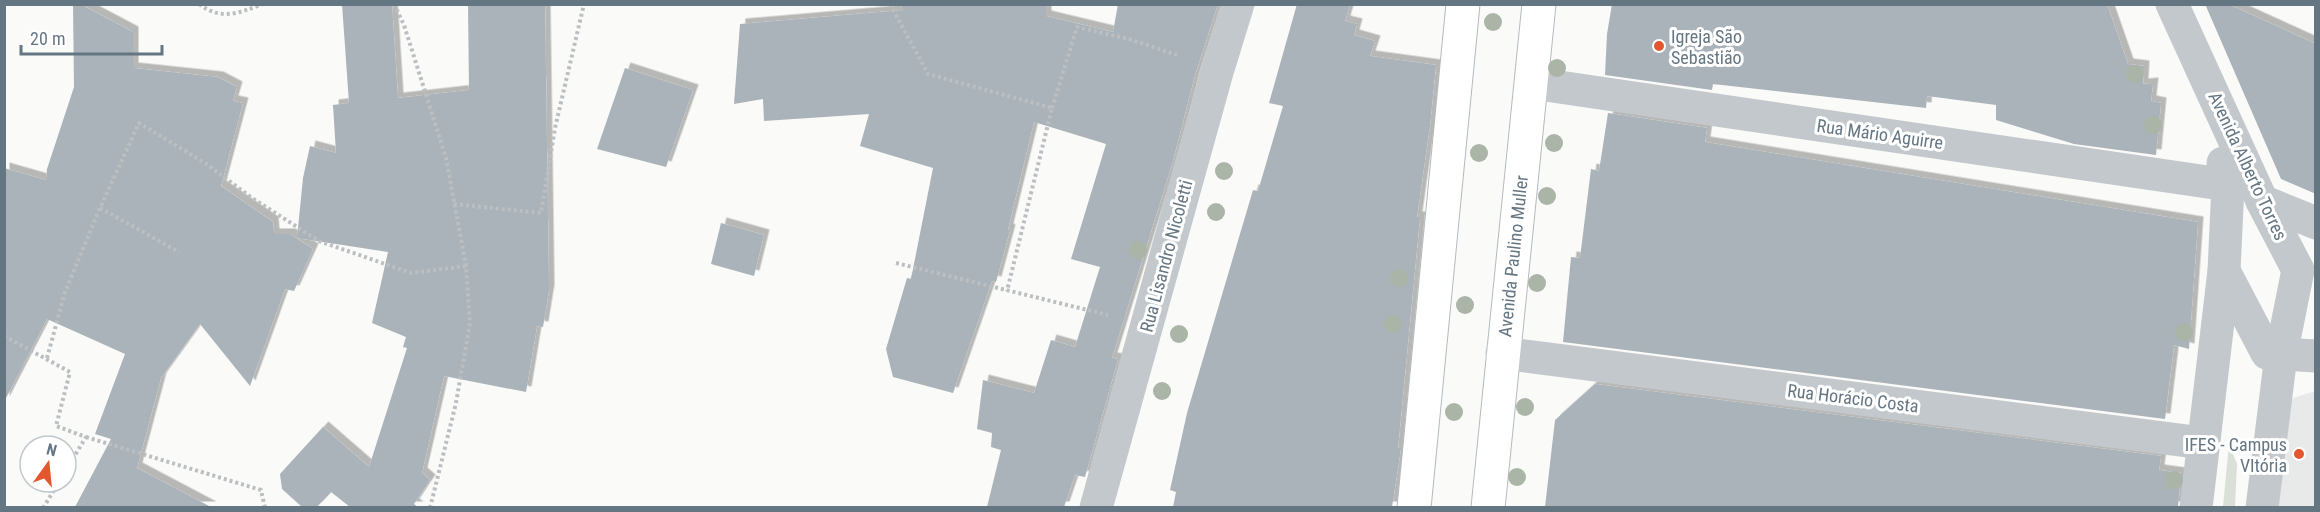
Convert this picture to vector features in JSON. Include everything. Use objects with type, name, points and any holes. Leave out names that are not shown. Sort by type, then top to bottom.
[{"type":"main road","points":[[1414,507],[1463,4]]},
{"type":"main road","name":"Avenida Paulino Muller","points":[[1488,507],[1539,4]]},
{"type":"street","name":"Rua Lisandro Nicoletti","points":[[1096,507],[1238,4]]},
{"type":"street","points":[[2172,4],[2206,76]]},
{"type":"street","name":"Avenida Alberto Torres","points":[[2196,507],[2224,271],[2228,185],[2206,76]]},
{"type":"street","name":"Avenida Alberto Torres","points":[[2206,76],[2262,201],[2298,270],[2281,355],[2262,507]]},
{"type":"street","name":"Rua Mário Aguirre","points":[[1532,83],[2228,185]]},
{"type":"street","points":[[2262,201],[2316,223]]},
{"type":"street","points":[[2224,271],[2267,353],[2316,356]]},
{"type":"street","name":"Rua Horácio Costa","points":[[1502,353],[2203,443]]},
{"type":"path","points":[[199,4],[210,13],[225,14],[240,12],[263,4]]},
{"type":"path","points":[[394,4],[408,36],[446,158],[466,266],[470,323],[456,404],[430,507]]},
{"type":"path","points":[[454,204],[541,213],[555,128],[584,4]]},
{"type":"path","points":[[890,4],[928,74],[1052,108]]},
{"type":"path","points":[[1007,291],[1052,108],[1077,27],[1129,39],[1217,72]]},
{"type":"path","points":[[47,358],[65,292],[139,123],[205,163],[252,198],[319,241],[411,273],[466,266]]},
{"type":"path","points":[[100,208],[179,252]]},
{"type":"path","points":[[896,263],[1147,324]]},
{"type":"path","points":[[4,336],[70,372],[57,426],[86,438],[261,490],[265,507]]},
{"type":"path","points":[[78,451],[86,438]]},
{"type":"path","points":[[43,507],[51,494]]},
{"type":"shaded area","name":"IFES - Campus VItória","points":[[2315,391],[2315,507],[2278,508],[2287,400]]},
{"type":"shaded area","points":[[2229,444],[2237,464],[2235,507],[2223,507]]},
{"type":"building","points":[[73,4],[80,4],[133,32],[133,68],[218,77],[237,87],[233,101],[243,103],[221,186],[273,222],[274,234],[290,234],[313,249],[294,291],[285,289],[250,386],[200,324],[161,378],[137,468],[211,507],[75,507],[111,439],[95,434],[125,354],[47,319],[4,402],[4,168],[46,180],[47,169],[74,87]]},
{"type":"building","points":[[342,4],[392,4],[398,98],[469,90],[468,4],[545,4],[549,290],[543,327],[537,326],[526,392],[444,376],[422,473],[430,480],[414,504],[418,507],[350,507],[331,492],[317,507],[302,507],[282,489],[280,474],[323,427],[369,467],[407,348],[403,347],[406,337],[372,323],[388,252],[297,238],[303,178],[310,146],[336,153],[333,105],[349,103]]},
{"type":"building","points":[[900,4],[1046,4],[1046,16],[1113,32],[1118,4],[1218,4],[1195,75],[1172,164],[1112,358],[1118,359],[1085,477],[1075,475],[1064,507],[987,507],[1001,450],[991,447],[992,433],[977,429],[983,380],[1034,393],[1051,340],[1075,347],[1100,267],[1071,259],[1106,144],[1034,122],[996,282],[992,281],[953,393],[893,377],[886,349],[907,278],[911,279],[933,168],[860,146],[869,114],[764,121],[763,99],[734,104],[740,24],[903,10]]},
{"type":"building","points":[[1297,4],[1350,4],[1345,21],[1357,24],[1354,35],[1375,41],[1370,56],[1436,65],[1417,217],[1420,217],[1398,448],[1401,448],[1392,507],[1173,507],[1176,492],[1170,490],[1187,413],[1253,190],[1258,191],[1283,106],[1269,103]]},
{"type":"building","points":[[1612,4],[2107,4],[2128,64],[2144,66],[2143,84],[2153,83],[2151,101],[2161,103],[2156,155],[2074,144],[1996,120],[1996,105],[1927,96],[1926,108],[1713,84],[1712,90],[1605,75],[1607,34]]},
{"type":"building","points":[[2205,4],[2228,4],[2316,44],[2316,194],[2281,179]]},
{"type":"building","points":[[625,68],[693,90],[666,167],[597,149]]},
{"type":"building","points":[[1608,113],[1707,128],[1705,142],[2198,222],[2189,349],[2174,345],[2165,419],[1563,342],[1571,257],[1580,258],[1591,169],[1599,171]]},
{"type":"building","points":[[721,223],[764,235],[754,276],[711,264]]},
{"type":"building","points":[[1595,384],[2161,456],[2159,470],[2181,473],[2178,507],[1545,507],[1555,420]]},
{"type":"place","name":"Igreja São Sebastião","points":[[1659,46]]},
{"type":"place","name":"IFES - Campus VItória","points":[[2299,454]]}]
